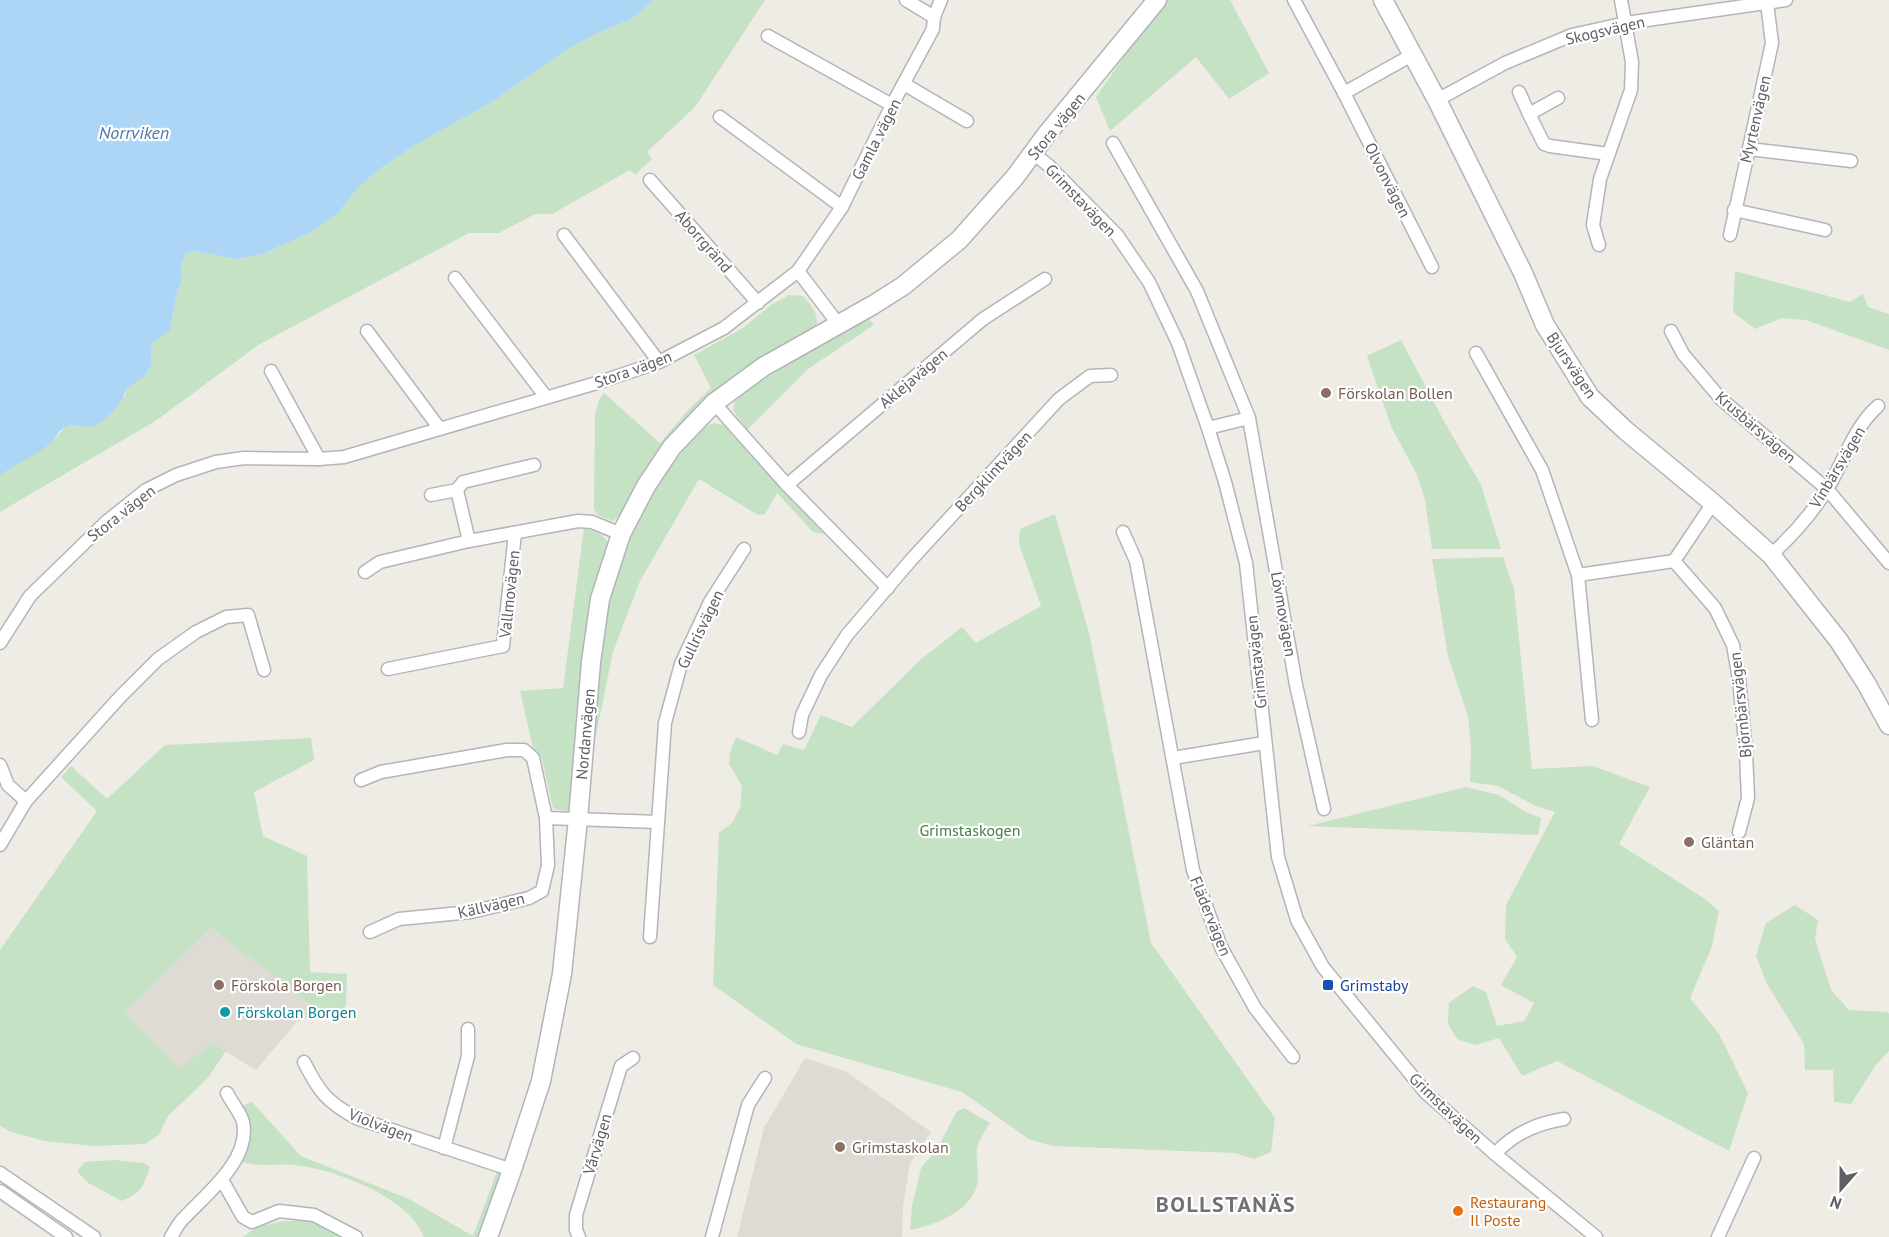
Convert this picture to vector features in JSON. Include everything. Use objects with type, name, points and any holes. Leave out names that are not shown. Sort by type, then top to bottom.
[{"type":"street","points":[[906,0],[934,17]]},
{"type":"street","name":"Gamla vägen","points":[[798,271],[842,207],[892,105],[933,29],[934,17],[941,0]]},
{"type":"street","name":"Stora vägen","points":[[839,325],[903,286],[933,263],[987,210],[1157,0]]},
{"type":"street","name":"Olvonvägen","points":[[1294,0],[1432,267]]},
{"type":"street","name":"Bjursvägen","points":[[1383,0],[1437,100],[1523,273],[1545,325],[1590,397],[1625,430],[1772,555],[1839,641],[1889,725]]},
{"type":"street","points":[[1599,245],[1593,225],[1600,179],[1631,90],[1632,62],[1621,0]]},
{"type":"street","name":"Skogsvägen","points":[[1437,100],[1505,63],[1572,35],[1626,23],[1786,0]]},
{"type":"street","name":"Myrtenvägen","points":[[1730,235],[1772,43],[1767,3]]},
{"type":"street","points":[[768,36],[892,105]]},
{"type":"street","points":[[1344,93],[1412,55]]},
{"type":"street","points":[[904,84],[967,121]]},
{"type":"street","points":[[1519,92],[1544,144],[1608,154]]},
{"type":"street","points":[[1528,114],[1558,98]]},
{"type":"street","points":[[720,117],[842,207]]},
{"type":"street","name":"Lövmovägen","points":[[1113,143],[1197,291],[1249,418],[1296,686],[1324,809]]},
{"type":"street","points":[[1749,148],[1851,161]]},
{"type":"street","name":"Grimstavägen","points":[[1034,153],[1117,236],[1149,282],[1178,343],[1208,428],[1246,563],[1278,857],[1297,920],[1323,967],[1426,1093],[1495,1154],[1596,1237]]},
{"type":"street","name":"Aborrgränd","points":[[650,180],[758,303]]},
{"type":"street","points":[[1734,210],[1825,230]]},
{"type":"street","points":[[564,235],[659,362]]},
{"type":"street","points":[[798,271],[839,325]]},
{"type":"street","name":"Stora vägen","points":[[0,643],[30,596],[106,522],[146,490],[176,475],[216,462],[244,458],[344,457],[659,362],[724,328],[798,271]]},
{"type":"street","points":[[456,278],[546,397]]},
{"type":"street","name":"Aklejavägen","points":[[787,485],[983,319],[1045,279]]},
{"type":"street","name":"Nordanvägen","points":[[488,1237],[513,1170],[541,1081],[562,974],[592,652],[600,599],[621,534],[646,486],[672,447],[714,403],[763,367],[839,325]]},
{"type":"street","name":"Krusbärsvägen","points":[[1671,331],[1683,354],[1720,399],[1827,489],[1889,563]]},
{"type":"street","points":[[367,332],[441,429]]},
{"type":"street","points":[[1476,353],[1542,470],[1578,575],[1592,720]]},
{"type":"street","points":[[271,370],[319,459]]},
{"type":"street","name":"Bergklintvägen","points":[[799,732],[802,715],[821,675],[848,634],[888,588],[1059,399],[1090,376],[1111,375]]},
{"type":"street","points":[[714,403],[787,485],[888,588]]},
{"type":"street","name":"Vinbärsvägen","points":[[1772,555],[1808,515],[1827,489],[1867,416],[1878,406]]},
{"type":"street","points":[[1208,428],[1249,418]]},
{"type":"street","points":[[431,495],[457,490],[463,482],[534,465]]},
{"type":"street","points":[[457,490],[469,541]]},
{"type":"street","points":[[1578,575],[1674,561],[1713,503]]},
{"type":"street","name":"Vallmovägen","points":[[365,572],[380,562],[469,541],[578,521],[592,522],[621,534]]},
{"type":"street","name":"Vallmovägen","points":[[388,669],[503,646],[515,532]]},
{"type":"street","name":"Flädervägen","points":[[1123,532],[1136,561],[1193,870],[1221,947],[1255,1008],[1293,1057]]},
{"type":"street","name":"Gullrisvägen","points":[[650,937],[665,723],[681,664],[710,602],[744,549]]},
{"type":"street","name":"Björnbärsvägen","points":[[1674,561],[1715,608],[1733,645],[1743,721],[1748,791],[1739,832]]},
{"type":"street","points":[[0,845],[26,801],[158,659],[196,632],[226,617],[248,615],[264,670]]},
{"type":"street","points":[[1173,758],[1264,743]]},
{"type":"street","name":"Källvägen","points":[[362,780],[381,772],[507,750],[524,750],[533,758],[546,818],[548,865],[542,891],[529,898],[471,912],[399,919],[370,932]]},
{"type":"street","points":[[0,765],[8,784],[26,801]]},
{"type":"street","points":[[546,818],[657,822]]},
{"type":"street","points":[[444,1148],[468,1056],[468,1029]]},
{"type":"street","name":"Vårvägen","points":[[579,1237],[576,1230],[576,1215],[582,1194],[621,1066],[633,1058]]},
{"type":"street","name":"Violvägen","points":[[304,1062],[317,1087],[335,1106],[356,1118],[513,1170]]},
{"type":"street","points":[[712,1237],[748,1105],[765,1078]]},
{"type":"street","points":[[171,1237],[182,1220],[222,1180],[235,1161],[242,1141],[243,1121],[227,1093]]},
{"type":"street","name":"Grimstavägen","points":[[1495,1154],[1506,1142],[1544,1122],[1564,1119]]},
{"type":"street","points":[[1718,1237],[1754,1158]]},
{"type":"street","points":[[0,1173],[94,1237]]},
{"type":"street","points":[[222,1180],[243,1217],[252,1221],[279,1211],[314,1215],[356,1237]]},
{"type":"street","points":[[0,1191],[66,1237]]},
{"type":"shaded area","name":"Förskola Borgen","points":[[211,928],[312,1004],[256,1070],[212,1043],[180,1071],[124,1013]]},
{"type":"shaded area","name":"Grimstaskolan","points":[[805,1058],[847,1072],[931,1132],[910,1163],[903,1206],[902,1237],[737,1237],[764,1128]]},
{"type":"green space","points":[[653,0],[765,0],[695,107],[647,152],[652,159],[635,175],[630,170],[552,214],[535,214],[499,233],[469,233],[258,345],[157,420],[0,512],[0,475],[52,442],[65,427],[75,424],[88,427],[125,396],[126,389],[144,377],[151,365],[151,347],[154,342],[170,331],[182,278],[181,266],[184,254],[193,251],[238,259],[262,254],[312,232],[338,213],[357,189],[378,170],[412,147],[492,102],[569,48],[632,19]]},
{"type":"green space","points":[[1163,0],[1230,0],[1269,73],[1229,99],[1196,57],[1110,131],[1096,97]]},
{"type":"green space","points":[[1735,271],[1850,302],[1863,294],[1868,307],[1889,314],[1889,350],[1806,320],[1782,318],[1755,329],[1733,312]]},
{"type":"green space","points":[[789,295],[803,296],[816,315],[816,329],[741,373],[620,516],[612,521],[598,515],[594,509],[595,415],[599,400],[604,393],[660,443],[689,409],[711,388],[694,355],[743,328],[771,305]]},
{"type":"green space","points":[[867,317],[874,325],[808,369],[747,430],[733,410],[735,401],[756,384]]},
{"type":"green space","points":[[1401,340],[1481,485],[1501,549],[1432,549],[1425,499],[1416,473],[1391,426],[1367,356]]},
{"type":"green space","points":[[714,423],[723,425],[824,534],[813,532],[777,493],[765,514],[758,515],[699,479],[640,581],[613,652],[593,749],[606,617],[614,580],[627,541],[646,503],[669,468],[704,427]]},
{"type":"green space","name":"Grimstaskogen","points":[[1055,514],[1089,633],[1151,943],[1275,1118],[1271,1152],[1254,1159],[1235,1153],[1053,1146],[1029,1139],[962,1092],[796,1044],[713,985],[719,833],[733,822],[740,807],[742,786],[729,764],[730,752],[736,737],[777,755],[783,744],[804,750],[821,715],[852,727],[919,661],[962,627],[976,643],[1041,606],[1019,544],[1020,529]]},
{"type":"green space","points":[[584,528],[601,535],[611,549],[574,807],[568,811],[553,808],[542,759],[533,748],[520,691],[563,688]]},
{"type":"green space","points":[[1503,557],[1514,589],[1532,769],[1593,766],[1650,787],[1619,844],[1705,899],[1719,911],[1712,946],[1690,998],[1719,1034],[1748,1093],[1729,1151],[1557,1061],[1522,1076],[1499,1038],[1475,1045],[1457,1039],[1448,1024],[1449,1003],[1473,986],[1486,992],[1497,1026],[1524,1021],[1534,1003],[1501,985],[1517,957],[1505,939],[1506,905],[1555,812],[1536,806],[1498,786],[1470,782],[1471,748],[1468,716],[1448,656],[1432,559]]},
{"type":"green space","points":[[311,738],[314,760],[254,792],[263,836],[307,856],[310,972],[347,974],[346,1007],[297,1021],[311,1004],[211,928],[124,1013],[180,1070],[212,1043],[226,1051],[207,1079],[168,1116],[159,1135],[145,1144],[93,1146],[45,1141],[11,1132],[0,1126],[0,950],[97,811],[61,777],[71,766],[107,799],[165,745]]},
{"type":"green space","points":[[1466,787],[1499,795],[1526,812],[1541,818],[1538,835],[1308,826]]},
{"type":"green space","points":[[1795,905],[1818,920],[1815,939],[1831,990],[1849,1010],[1889,1014],[1889,1051],[1875,1066],[1851,1104],[1834,1102],[1833,1070],[1805,1070],[1804,1044],[1767,984],[1756,956],[1766,923]]},
{"type":"green space","points":[[252,1102],[301,1156],[409,1199],[473,1236],[498,1169],[502,1175],[483,1237],[424,1237],[416,1223],[403,1209],[369,1188],[349,1179],[311,1168],[239,1161],[239,1107]]},
{"type":"green space","points":[[964,1108],[990,1123],[977,1148],[977,1185],[967,1203],[959,1210],[940,1221],[910,1230],[912,1206],[921,1168],[937,1149],[957,1111]]},
{"type":"green space","points":[[114,1160],[144,1163],[150,1167],[141,1188],[134,1195],[122,1201],[88,1183],[77,1171],[85,1162]]},
{"type":"green space","points":[[282,1221],[310,1221],[345,1237],[243,1237],[257,1227]]},
{"type":"water","name":"Norrviken","points":[[0,0],[653,0],[632,19],[569,48],[492,102],[412,147],[378,170],[357,189],[338,213],[312,232],[262,254],[238,259],[193,251],[185,254],[170,331],[154,342],[151,348],[151,365],[144,377],[126,389],[117,407],[99,423],[87,427],[67,426],[47,446],[0,475]]},
{"type":"place","name":"Förskolan Bollen","points":[[1326,393]]},
{"type":"place","name":"Gläntan","points":[[1689,842]]},
{"type":"place","name":"Förskola Borgen","points":[[219,985]]},
{"type":"place","name":"Grimstaby","points":[[1328,985]]},
{"type":"place","name":"Förskolan Borgen","points":[[225,1012]]},
{"type":"place","name":"Grimstaskolan","points":[[840,1147]]},
{"type":"place","name":"Restaurang Il Poste","points":[[1458,1211]]},
{"type":"district","name":"BOLLSTANÄS","points":[[1226,1204]]}]
